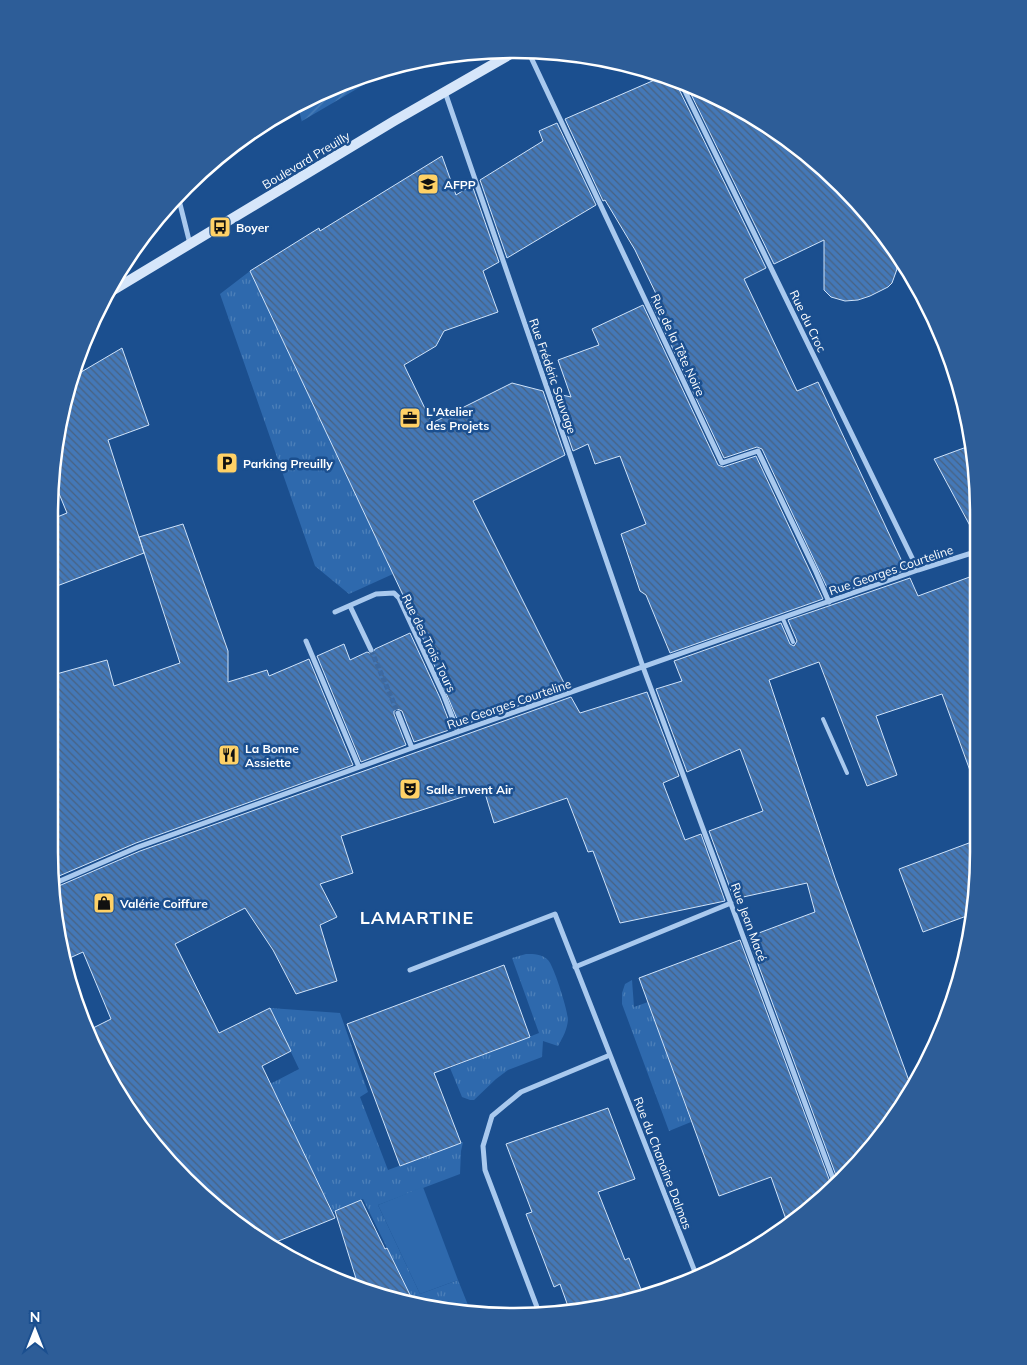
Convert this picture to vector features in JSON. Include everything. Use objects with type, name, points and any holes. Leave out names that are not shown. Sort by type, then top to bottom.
[{"type":"street","name":"Boulevard Preuilly","points":[[118,287],[394,121],[504,58]]},
{"type":"street","name":"Rue de la Tête Noire","points":[[531,58],[722,463],[758,452],[829,602]]},
{"type":"street","name":"Rue du Croc","points":[[685,91],[918,570]]},
{"type":"street","name":"Rue Frédéric Sauvage","points":[[445,92],[643,667]]},
{"type":"street","points":[[180,203],[190,245]]},
{"type":"street","name":"Rue Georges Courteline","points":[[58,882],[138,847],[359,767],[918,570],[970,554]]},
{"type":"street","name":"Rue des Trois Tours","points":[[336,612],[376,594],[394,594],[399,598],[444,696],[458,732]]},
{"type":"street","points":[[350,606],[371,650]]},
{"type":"street","points":[[306,642],[359,767]]},
{"type":"street","name":"Rue Jean Macé","points":[[643,667],[832,1177]]},
{"type":"street","points":[[398,713],[412,748]]},
{"type":"street","points":[[575,967],[731,903]]},
{"type":"street","name":"Rue du Chanoine Dalmas","points":[[410,970],[555,914],[695,1270]]},
{"type":"street","points":[[537,1307],[484,1170],[483,1146],[492,1116],[521,1092],[610,1055]]},
{"type":"lane","points":[[783,619],[793,642]]},
{"type":"lane","points":[[823,719],[848,773]]},
{"type":"green space","points":[[370,81],[302,121],[299,112],[339,92]]},
{"type":"green space","points":[[250,271],[393,574],[349,594],[315,566],[220,294]]},
{"type":"green space","points":[[526,954],[535,954],[543,957],[551,964],[568,1020],[564,1033],[558,1046],[543,1041],[542,1057],[508,1070],[474,1100],[462,1097],[450,1068],[539,1033],[512,958]]},
{"type":"green space","points":[[632,980],[634,1007],[648,1002],[691,1122],[669,1131],[622,1004],[622,993],[625,984]]},
{"type":"green space","points":[[270,1008],[340,1013],[368,1092],[360,1097],[388,1170],[463,1142],[460,1174],[378,1205],[420,1294],[458,1280],[468,1305],[410,1296],[363,1199],[333,1212],[270,1084],[299,1069]]},
{"type":"green space","points":[[423,1187],[458,1280],[420,1294],[378,1205]]},
{"type":"building","points":[[654,80],[679,89],[766,268],[744,279],[797,391],[818,382],[906,570],[831,596],[762,449],[757,447],[724,458],[651,302],[658,298],[635,250],[605,200],[603,201],[565,119]]},
{"type":"building","points":[[690,93],[767,134],[814,171],[856,213],[893,260],[897,269],[892,283],[888,287],[858,300],[845,301],[831,297],[824,290],[824,240],[774,264]]},
{"type":"building","points":[[557,123],[596,205],[507,258],[480,180],[543,141],[539,131]]},
{"type":"building","points":[[442,156],[456,195],[472,185],[499,262],[483,271],[498,312],[444,331],[436,346],[404,365],[432,423],[512,383],[543,391],[565,455],[473,501],[567,689],[460,726],[419,629],[250,271],[319,228],[320,231]]},
{"type":"building","points":[[643,305],[718,465],[723,467],[756,456],[823,599],[670,653],[646,595],[640,591],[621,534],[646,524],[620,456],[595,464],[588,444],[573,451],[553,393],[571,397],[558,360],[599,345],[592,329]]},
{"type":"building","points":[[122,348],[149,425],[108,440],[144,553],[58,586],[58,517],[67,513],[58,491],[61,454],[73,395],[80,373]]},
{"type":"building","points":[[965,448],[969,484],[970,526],[934,459]]},
{"type":"building","points":[[183,524],[228,651],[228,682],[267,670],[269,676],[309,659],[353,765],[136,843],[58,876],[58,674],[107,660],[114,686],[180,663],[139,537]]},
{"type":"building","points":[[970,577],[970,771],[942,694],[876,716],[897,775],[867,786],[819,662],[769,680],[835,878],[908,1079],[893,1105],[875,1129],[836,1174],[748,937],[815,912],[807,883],[734,899],[709,831],[763,811],[740,749],[687,772],[656,689],[682,681],[674,661],[781,623],[790,644],[794,646],[797,641],[788,620],[910,578],[918,596]]},
{"type":"building","points":[[410,633],[452,729],[414,742],[402,711],[397,709],[394,711],[394,714],[406,745],[361,762],[317,656],[344,644],[350,660],[367,652],[372,654],[375,649]]},
{"type":"building","points":[[647,692],[679,776],[663,783],[685,840],[701,834],[725,901],[620,923],[593,851],[588,852],[567,798],[494,823],[484,790],[341,836],[353,873],[320,884],[337,917],[320,925],[337,981],[296,994],[273,950],[245,908],[175,944],[219,1033],[270,1008],[291,1051],[262,1066],[335,1218],[277,1241],[236,1213],[191,1174],[134,1105],[93,1028],[111,1019],[83,952],[70,958],[61,911],[59,886],[140,851],[571,697],[580,713]]},
{"type":"building","points":[[970,843],[969,881],[965,917],[923,932],[899,869]]},
{"type":"building","points":[[740,940],[829,1180],[785,1217],[771,1177],[719,1196],[639,978]]},
{"type":"building","points":[[504,965],[530,1037],[434,1073],[461,1143],[400,1166],[347,1024]]},
{"type":"building","points":[[608,1108],[635,1179],[598,1192],[625,1260],[629,1258],[641,1289],[602,1299],[567,1305],[560,1284],[554,1287],[526,1214],[532,1212],[506,1144]]},
{"type":"building","points":[[361,1200],[410,1296],[356,1279],[335,1211]]},
{"type":"tunnel","points":[[371,650],[398,713]]},
{"type":"place","name":"AFPP","points":[[428,184]]},
{"type":"place","name":"Boyer","points":[[220,227]]},
{"type":"place","name":"L'Atelier des Projets","points":[[410,418]]},
{"type":"place","name":"Parking Preuilly","points":[[227,463]]},
{"type":"place","name":"La Bonne Assiette","points":[[229,755]]},
{"type":"place","name":"Salle Invent Air","points":[[410,789]]},
{"type":"place","name":"Valérie Coiffure","points":[[104,903]]},
{"type":"district","name":"LAMARTINE","points":[[417,917]]}]
